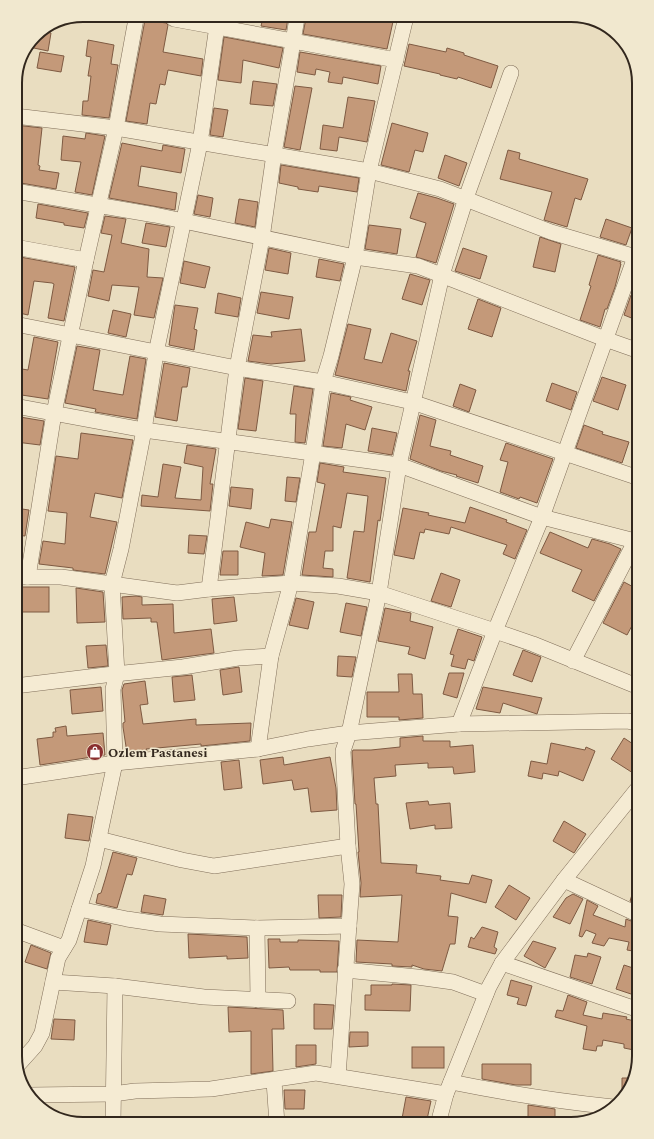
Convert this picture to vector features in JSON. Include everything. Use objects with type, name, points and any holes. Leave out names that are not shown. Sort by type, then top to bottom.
[{"type":"street","points":[[135,22],[116,128],[70,334],[22,577],[61,577],[177,593],[291,583],[338,586],[379,593],[533,644],[632,684]]},
{"type":"street","points":[[22,1057],[35,1046],[42,1033],[58,958],[69,940],[93,866],[115,762],[112,689],[117,674],[112,584],[121,549],[144,430],[156,353],[200,143],[217,22],[293,40],[396,60]]},
{"type":"street","points":[[209,589],[237,368],[262,238],[274,154],[296,22]]},
{"type":"street","points":[[258,749],[271,656],[291,583],[313,453],[323,382],[331,356],[355,257],[369,171],[405,22]]},
{"type":"street","points":[[338,1076],[352,884],[348,846],[343,751],[349,733],[379,593],[399,465],[412,402],[442,275],[466,198],[511,73]]},
{"type":"street","points":[[22,117],[116,128],[369,171],[440,189],[551,232],[632,256]]},
{"type":"street","points":[[22,192],[155,215],[355,257],[418,266],[632,349]]},
{"type":"street","points":[[22,248],[86,260]]},
{"type":"street","points":[[458,724],[542,517],[605,339],[632,271]]},
{"type":"street","points":[[22,325],[156,353],[323,382],[412,402],[632,476]]},
{"type":"street","points":[[22,407],[144,430],[399,465],[542,517],[632,538]]},
{"type":"street","points":[[573,661],[632,550]]},
{"type":"street","points":[[22,685],[183,668],[238,658],[271,656]]},
{"type":"street","points":[[22,777],[115,762],[258,749],[349,733],[458,724],[632,722]]},
{"type":"street","points":[[440,1117],[448,1088],[486,994],[502,963],[564,880],[632,796]]},
{"type":"street","points":[[99,839],[182,860],[214,866],[348,846]]},
{"type":"street","points":[[564,880],[632,912]]},
{"type":"street","points":[[79,909],[126,919],[160,924],[257,928],[349,926]]},
{"type":"street","points":[[257,928],[258,1000]]},
{"type":"street","points":[[22,933],[64,948]]},
{"type":"street","points":[[502,963],[632,1008]]},
{"type":"street","points":[[345,970],[453,982],[486,994]]},
{"type":"street","points":[[53,982],[115,986],[204,997],[288,1001]]},
{"type":"street","points":[[113,1117],[115,986]]},
{"type":"street","points":[[36,1095],[113,1094],[211,1089],[274,1081],[316,1073],[496,1092],[606,1106]]},
{"type":"street","points":[[274,1081],[277,1117]]},
{"type":"building","points":[[145,22],[166,23],[168,25],[163,52],[203,59],[201,76],[168,70],[165,85],[160,84],[156,104],[150,103],[147,124],[126,121]]},
{"type":"building","points":[[262,22],[287,22],[286,30],[261,26]]},
{"type":"building","points":[[305,22],[393,22],[387,49],[303,34]]},
{"type":"building","points":[[49,33],[51,33],[48,51],[34,48]]},
{"type":"building","points":[[224,37],[283,48],[279,68],[243,60],[241,83],[218,80]]},
{"type":"building","points":[[88,40],[114,45],[111,64],[118,65],[109,118],[82,115],[83,101],[88,101],[91,76],[88,76],[91,57],[86,56]]},
{"type":"building","points":[[409,44],[446,52],[447,48],[498,66],[491,88],[458,77],[457,79],[404,66]]},
{"type":"building","points":[[40,52],[64,56],[61,72],[37,68]]},
{"type":"building","points":[[300,52],[381,66],[378,84],[343,77],[342,84],[328,82],[330,72],[316,69],[315,75],[297,72]]},
{"type":"building","points":[[253,81],[277,84],[273,106],[250,104]]},
{"type":"building","points":[[295,86],[312,88],[300,150],[284,147]]},
{"type":"building","points":[[348,97],[375,101],[367,142],[339,137],[337,151],[320,149],[323,125],[343,128]]},
{"type":"building","points":[[214,108],[228,110],[223,137],[210,135]]},
{"type":"building","points":[[392,123],[428,133],[423,152],[415,150],[409,172],[381,165]]},
{"type":"building","points":[[22,126],[42,128],[38,165],[40,166],[39,170],[59,173],[56,189],[22,183]]},
{"type":"building","points":[[86,133],[105,136],[92,195],[75,192],[81,162],[61,160],[63,136],[85,139]]},
{"type":"building","points":[[122,143],[162,151],[163,145],[185,149],[181,173],[141,166],[138,186],[177,193],[175,210],[109,198]]},
{"type":"building","points":[[508,150],[520,153],[519,159],[588,179],[581,200],[575,198],[567,227],[544,220],[552,192],[500,179]]},
{"type":"building","points":[[445,155],[467,163],[459,186],[438,178]]},
{"type":"building","points":[[281,165],[359,178],[357,192],[319,186],[318,192],[298,189],[298,187],[279,183]]},
{"type":"building","points":[[418,193],[454,204],[436,263],[416,257],[426,223],[410,218]]},
{"type":"building","points":[[198,195],[213,198],[210,217],[194,214]]},
{"type":"building","points":[[239,199],[258,202],[255,227],[235,223]]},
{"type":"building","points":[[38,204],[88,213],[84,228],[36,218]]},
{"type":"building","points":[[105,216],[126,219],[121,243],[149,249],[147,277],[163,278],[154,318],[134,315],[139,287],[112,285],[109,301],[88,296],[93,270],[104,272],[112,235],[101,233]]},
{"type":"building","points":[[606,219],[632,228],[626,245],[600,237]]},
{"type":"building","points":[[146,223],[170,227],[166,247],[142,243]]},
{"type":"building","points":[[369,225],[401,229],[397,254],[365,249]]},
{"type":"building","points":[[540,237],[561,244],[555,272],[533,267]]},
{"type":"building","points":[[269,248],[291,253],[288,274],[265,270]]},
{"type":"building","points":[[463,248],[487,256],[480,279],[455,271]]},
{"type":"building","points":[[598,255],[621,262],[615,287],[607,309],[605,309],[600,327],[580,320],[591,286],[589,285]]},
{"type":"building","points":[[22,257],[75,267],[64,321],[48,318],[54,284],[52,283],[34,281],[28,315],[22,314]]},
{"type":"building","points":[[319,259],[344,264],[340,281],[316,277]]},
{"type":"building","points":[[184,261],[210,267],[205,288],[180,283]]},
{"type":"building","points":[[410,274],[430,280],[422,305],[402,299]]},
{"type":"building","points":[[261,292],[293,297],[289,319],[257,313]]},
{"type":"building","points":[[218,293],[241,298],[238,317],[215,313]]},
{"type":"building","points":[[631,295],[632,295],[632,318],[624,315]]},
{"type":"building","points":[[478,299],[501,308],[492,337],[468,329]]},
{"type":"building","points":[[175,305],[198,308],[194,329],[197,330],[194,350],[169,345]]},
{"type":"building","points":[[113,310],[131,314],[126,337],[108,333]]},
{"type":"building","points":[[348,324],[371,329],[364,359],[382,363],[391,333],[417,341],[408,371],[410,371],[406,391],[335,375]]},
{"type":"building","points":[[301,329],[305,361],[271,364],[248,361],[253,335],[272,337],[271,332]]},
{"type":"building","points":[[34,337],[58,342],[48,399],[22,395],[22,369],[28,370]]},
{"type":"building","points":[[77,346],[100,350],[93,390],[123,395],[130,356],[146,359],[137,419],[95,412],[96,409],[65,403]]},
{"type":"building","points":[[164,363],[190,368],[187,387],[182,387],[177,421],[155,417]]},
{"type":"building","points":[[602,377],[626,385],[618,410],[593,401]]},
{"type":"building","points":[[245,378],[263,381],[256,431],[238,429]]},
{"type":"building","points":[[552,383],[577,392],[571,410],[546,401]]},
{"type":"building","points":[[460,384],[476,390],[469,412],[453,406]]},
{"type":"building","points":[[294,386],[313,389],[305,443],[295,442],[296,414],[290,414]]},
{"type":"building","points":[[331,393],[351,397],[350,400],[372,407],[365,430],[346,424],[342,448],[323,446]]},
{"type":"building","points":[[420,415],[436,420],[430,446],[451,451],[450,455],[483,466],[478,483],[410,459]]},
{"type":"building","points":[[22,417],[44,421],[40,445],[22,443]]},
{"type":"building","points":[[584,425],[603,432],[602,434],[629,442],[622,463],[576,448]]},
{"type":"building","points":[[372,428],[397,433],[392,455],[368,451]]},
{"type":"building","points":[[81,433],[133,440],[122,498],[95,493],[90,517],[117,522],[105,574],[39,564],[43,541],[65,544],[67,513],[48,511],[56,456],[78,459]]},
{"type":"building","points":[[506,443],[553,459],[537,503],[520,497],[519,499],[500,492],[508,462],[500,460]]},
{"type":"building","points":[[187,445],[216,449],[210,484],[213,484],[210,511],[141,506],[142,495],[158,497],[163,464],[181,467],[175,498],[201,500],[203,467],[184,463]]},
{"type":"building","points":[[320,463],[344,467],[343,472],[386,478],[380,521],[378,520],[370,582],[347,578],[354,531],[364,532],[368,496],[347,493],[341,528],[333,526],[333,551],[325,551],[323,568],[333,569],[333,577],[302,575],[309,532],[316,532],[325,484],[317,482]]},
{"type":"building","points":[[287,477],[300,478],[296,502],[285,501]]},
{"type":"building","points":[[231,487],[253,489],[251,509],[229,506]]},
{"type":"building","points":[[470,507],[507,520],[506,522],[527,530],[515,559],[503,554],[507,545],[451,527],[449,534],[425,529],[424,533],[420,532],[414,559],[394,555],[403,508],[429,513],[428,515],[465,523]]},
{"type":"building","points":[[22,509],[29,510],[25,536],[22,536]]},
{"type":"building","points":[[271,519],[292,522],[283,575],[262,576],[265,553],[240,547],[246,522],[269,528]]},
{"type":"building","points":[[550,532],[588,548],[592,539],[621,549],[594,601],[572,591],[582,570],[540,553]]},
{"type":"building","points":[[189,535],[207,536],[204,554],[188,553]]},
{"type":"building","points":[[223,551],[238,551],[238,575],[220,575]]},
{"type":"building","points":[[441,573],[460,580],[451,607],[431,601]]},
{"type":"building","points":[[624,582],[632,586],[632,626],[627,635],[603,623]]},
{"type":"building","points":[[22,587],[49,587],[49,612],[22,612]]},
{"type":"building","points":[[76,588],[103,592],[105,622],[77,623]]},
{"type":"building","points":[[122,597],[142,597],[142,605],[173,604],[174,633],[211,629],[214,653],[162,660],[157,622],[151,622],[151,618],[123,619]]},
{"type":"building","points":[[234,597],[237,621],[214,624],[212,599]]},
{"type":"building","points":[[296,598],[314,602],[308,629],[289,625]]},
{"type":"building","points":[[346,603],[367,607],[361,636],[340,632]]},
{"type":"building","points":[[385,608],[411,613],[410,621],[433,627],[425,659],[408,654],[410,647],[378,641]]},
{"type":"building","points":[[458,629],[482,637],[474,661],[468,659],[465,669],[451,666],[454,655],[450,654]]},
{"type":"building","points":[[106,645],[108,666],[88,668],[86,646]]},
{"type":"building","points":[[523,650],[541,657],[532,682],[513,675]]},
{"type":"building","points":[[338,656],[356,657],[352,677],[337,676]]},
{"type":"building","points":[[239,667],[242,692],[223,695],[220,670]]},
{"type":"building","points":[[449,673],[464,673],[457,698],[443,694]]},
{"type":"building","points":[[398,674],[412,674],[413,694],[422,694],[423,718],[399,720],[399,717],[367,717],[367,692],[399,692]]},
{"type":"building","points":[[192,675],[195,700],[174,702],[172,677]]},
{"type":"building","points":[[145,681],[148,704],[140,705],[143,724],[196,719],[196,725],[251,723],[250,741],[201,746],[201,744],[146,749],[147,751],[127,753],[123,727],[123,723],[125,722],[122,690],[124,684]]},
{"type":"building","points":[[101,687],[103,711],[72,714],[70,690]]},
{"type":"building","points":[[483,687],[542,698],[537,714],[503,703],[500,713],[476,709]]},
{"type":"building","points":[[66,726],[67,736],[103,733],[105,755],[40,765],[37,739],[53,737],[53,732],[56,732],[55,728]]},
{"type":"building","points":[[423,736],[423,741],[450,741],[450,747],[473,745],[475,772],[454,774],[453,767],[428,768],[428,763],[395,765],[396,776],[374,778],[376,804],[378,804],[381,863],[417,865],[416,873],[441,876],[440,880],[469,884],[472,875],[492,880],[486,903],[451,893],[448,916],[458,917],[455,944],[450,944],[442,971],[424,969],[412,965],[412,967],[392,966],[392,964],[356,962],[357,940],[398,942],[402,895],[360,897],[361,883],[352,752],[353,750],[400,747],[400,738]]},
{"type":"building","points":[[624,738],[632,743],[632,772],[611,759]]},
{"type":"building","points":[[551,743],[585,750],[586,747],[595,751],[583,781],[559,771],[558,776],[543,773],[542,779],[528,776],[531,761],[547,764]]},
{"type":"building","points":[[283,757],[284,765],[330,757],[336,788],[337,810],[311,812],[308,788],[294,790],[292,780],[263,784],[260,760]]},
{"type":"building","points":[[239,760],[242,788],[224,790],[221,762]]},
{"type":"building","points":[[428,801],[429,805],[450,803],[452,828],[435,829],[435,825],[410,829],[406,803]]},
{"type":"building","points":[[68,814],[93,817],[89,841],[65,838]]},
{"type":"building","points":[[564,821],[586,834],[574,853],[553,841]]},
{"type":"building","points":[[113,852],[137,858],[132,875],[127,874],[117,908],[96,903],[98,894],[101,893]]},
{"type":"building","points":[[509,885],[530,898],[516,920],[495,907]]},
{"type":"building","points":[[573,894],[583,899],[570,924],[553,917],[566,898]]},
{"type":"building","points":[[144,895],[166,899],[163,915],[141,912]]},
{"type":"building","points":[[318,895],[342,895],[341,917],[319,918]]},
{"type":"building","points":[[587,900],[598,906],[593,915],[625,927],[626,919],[632,921],[632,951],[627,950],[629,942],[609,938],[604,946],[592,943],[596,934],[586,930],[582,937],[579,936]]},
{"type":"building","points":[[88,920],[111,925],[107,945],[84,942]]},
{"type":"building","points":[[482,927],[498,932],[494,947],[497,949],[495,954],[468,947],[471,937],[474,939]]},
{"type":"building","points":[[188,934],[247,937],[248,958],[227,959],[227,956],[189,958]]},
{"type":"building","points":[[268,939],[280,939],[280,942],[298,942],[298,940],[339,941],[337,972],[320,972],[320,970],[290,970],[289,967],[269,968]]},
{"type":"building","points":[[533,941],[556,948],[545,968],[524,956]]},
{"type":"building","points":[[31,945],[51,953],[47,969],[25,962]]},
{"type":"building","points":[[588,953],[601,957],[592,984],[570,977],[575,955],[587,957]]},
{"type":"building","points":[[624,965],[632,968],[632,994],[616,989]]},
{"type":"building","points":[[511,980],[532,986],[526,1006],[517,1004],[519,998],[507,995]]},
{"type":"building","points":[[371,985],[411,985],[410,1011],[365,1010],[365,995],[371,995]]},
{"type":"building","points":[[568,995],[587,1002],[583,1015],[602,1019],[603,1013],[627,1017],[626,1019],[632,1020],[632,1050],[624,1048],[624,1044],[603,1040],[602,1046],[597,1046],[596,1051],[583,1049],[587,1026],[555,1017],[557,1010],[563,1011]]},
{"type":"building","points":[[314,1004],[334,1005],[332,1029],[314,1029]]},
{"type":"building","points":[[228,1007],[283,1010],[284,1029],[272,1029],[273,1071],[251,1074],[251,1031],[229,1032]]},
{"type":"building","points":[[54,1019],[75,1020],[74,1040],[51,1039]]},
{"type":"building","points":[[350,1032],[368,1032],[368,1046],[349,1047]]},
{"type":"building","points":[[296,1045],[316,1045],[316,1064],[296,1067]]},
{"type":"building","points":[[412,1047],[444,1047],[444,1068],[412,1068]]},
{"type":"building","points":[[482,1064],[531,1064],[531,1085],[516,1085],[482,1079]]},
{"type":"building","points":[[622,1078],[628,1078],[626,1083],[622,1090]]},
{"type":"building","points":[[284,1090],[305,1090],[304,1109],[285,1109]]},
{"type":"building","points":[[406,1097],[431,1101],[428,1117],[402,1117]]},
{"type":"building","points":[[528,1105],[555,1109],[555,1117],[528,1117]]},
{"type":"place","name":"Ozlem Pastanesi","points":[[95,752]]}]
